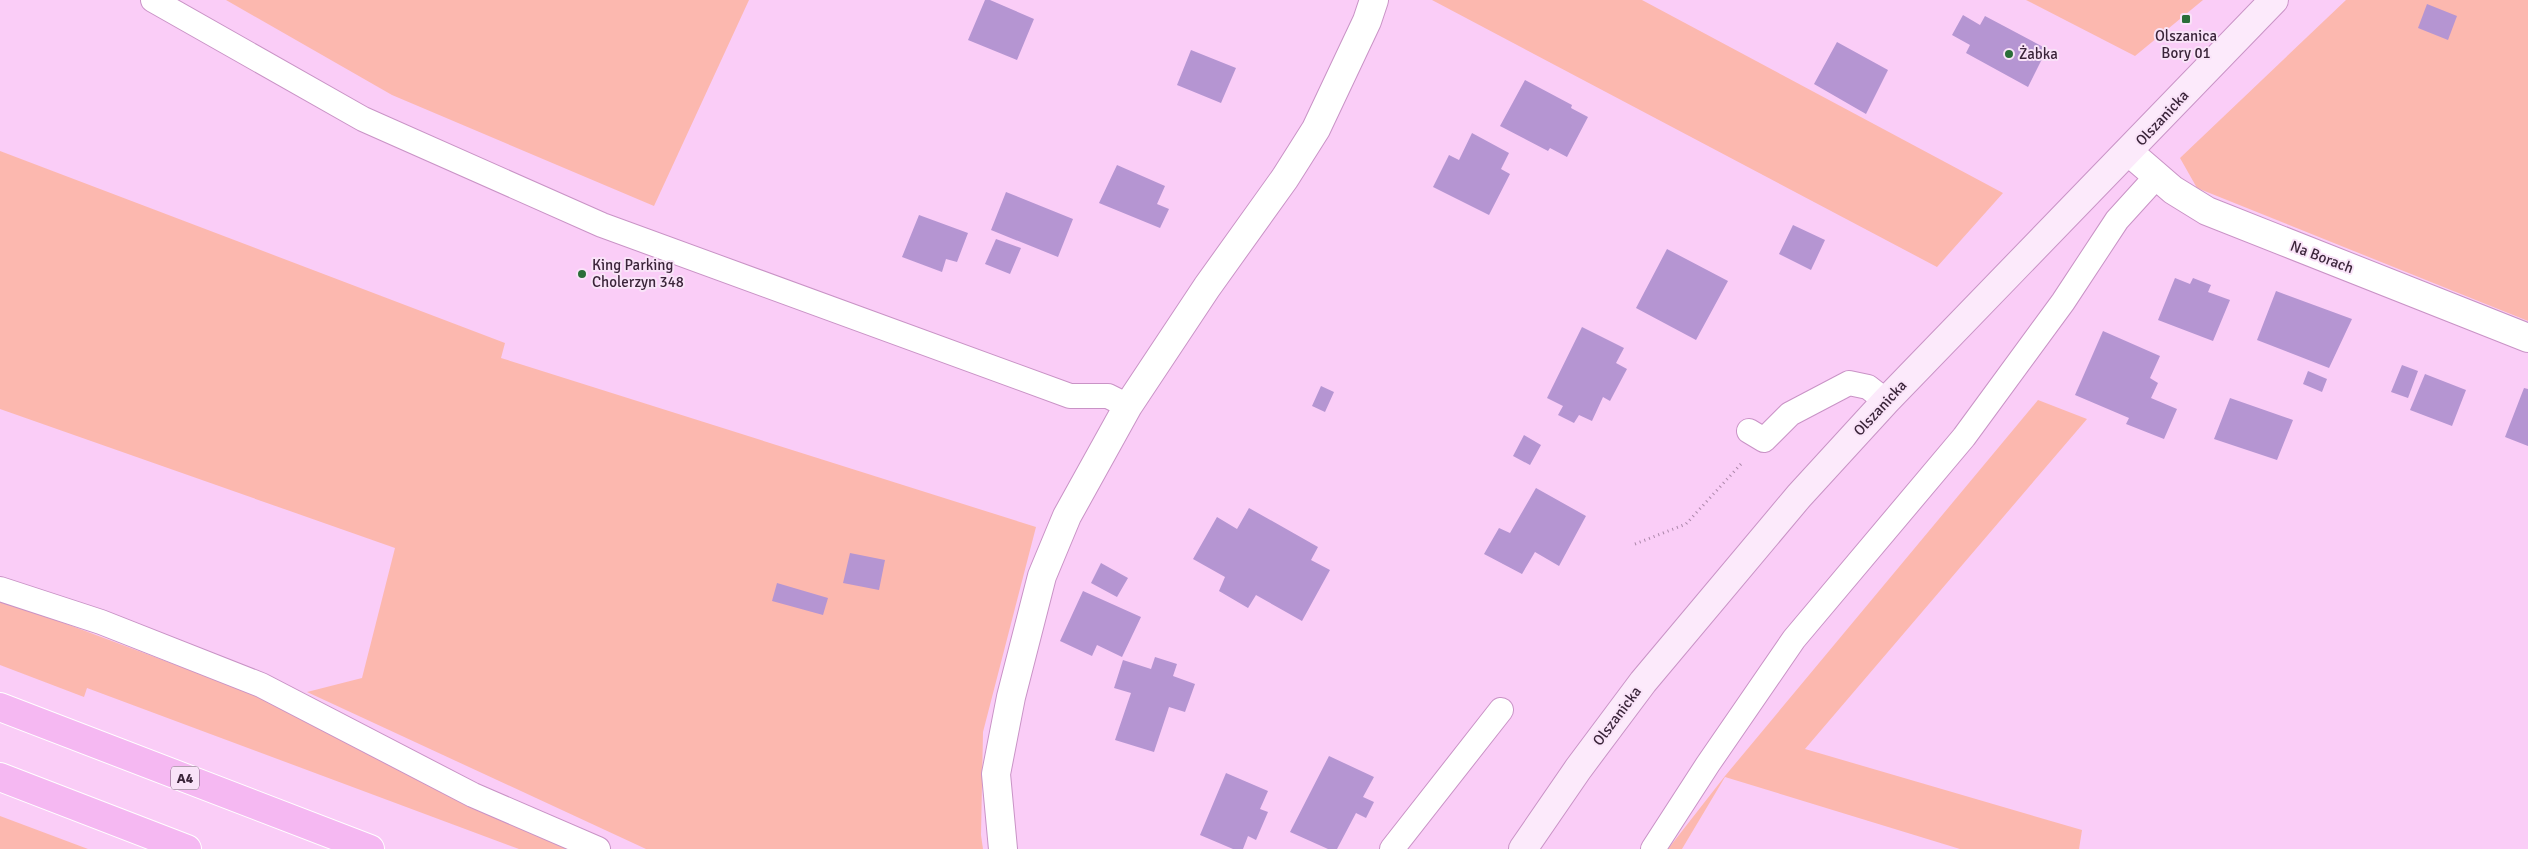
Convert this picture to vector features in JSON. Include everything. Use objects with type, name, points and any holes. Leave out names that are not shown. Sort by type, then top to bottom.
[{"type":"highway","name":"A4","points":[[0,707],[370,849]]},
{"type":"highway","points":[[0,778],[187,849]]},
{"type":"street","points":[[1003,849],[996,774],[1011,697],[1042,576],[1067,516],[1128,406],[1207,287],[1285,178],[1316,129],[1367,21],[1374,0]]},
{"type":"street","name":"Olszanicka","points":[[1523,849],[1578,769],[1649,675],[1793,503],[1886,402],[2274,0]]},
{"type":"street","name":"Na Borach","points":[[2129,152],[2156,177],[2191,202],[2224,219],[2528,338]]},
{"type":"lane","points":[[153,0],[363,119],[602,225],[1070,396],[1108,396],[1128,406]]},
{"type":"lane","points":[[1653,849],[1708,764],[1794,639],[1964,437],[2063,302],[2117,220],[2156,177]]},
{"type":"lane","points":[[1756,436],[1790,414],[1849,383],[1868,387],[1886,402]]},
{"type":"lane","points":[[0,589],[101,622],[261,685],[473,795],[598,849]]},
{"type":"lane","points":[[1392,849],[1501,710]]},
{"type":"path","points":[[1634,544],[1686,524],[1756,436]]},
{"type":"shaded area","points":[[226,0],[749,0],[654,206],[392,95]]},
{"type":"shaded area","points":[[1432,0],[1642,0],[2003,193],[1937,267]]},
{"type":"shaded area","points":[[2026,0],[2203,0],[2135,56]]},
{"type":"shaded area","points":[[2346,0],[2528,0],[2528,321],[2197,188],[2180,158]]},
{"type":"shaded area","points":[[0,151],[505,343],[501,358],[1036,527],[983,732],[981,835],[983,849],[646,849],[307,692],[362,678],[395,548],[0,409]]},
{"type":"shaded area","points":[[2038,400],[2087,419],[1805,749],[2082,830],[2079,849],[1960,849],[1725,777],[1682,849],[1668,849],[1725,776]]},
{"type":"shaded area","points":[[0,599],[256,695],[578,849],[519,849],[87,688],[84,697],[0,665]]},
{"type":"shaded area","points":[[0,816],[88,849],[0,849]]},
{"type":"building","points":[[985,0],[990,0],[1034,19],[1017,60],[968,40]]},
{"type":"building","points":[[2427,4],[2457,16],[2448,40],[2418,28]]},
{"type":"building","points":[[1963,15],[1980,25],[1985,16],[2047,49],[2028,87],[1966,53],[1970,45],[1952,35]]},
{"type":"building","points":[[1837,42],[1888,70],[1866,114],[1814,84]]},
{"type":"building","points":[[1191,50],[1236,68],[1221,103],[1177,85]]},
{"type":"building","points":[[1525,80],[1572,105],[1571,108],[1588,117],[1567,157],[1550,148],[1548,151],[1500,126]]},
{"type":"building","points":[[1472,133],[1509,153],[1501,169],[1510,174],[1489,215],[1433,187],[1449,155],[1459,160]]},
{"type":"building","points":[[1117,165],[1165,186],[1157,204],[1169,209],[1160,228],[1099,203]]},
{"type":"building","points":[[1006,192],[1073,219],[1058,257],[991,230]]},
{"type":"building","points":[[919,215],[968,233],[957,262],[946,259],[942,272],[902,257]]},
{"type":"building","points":[[1793,225],[1825,240],[1811,270],[1779,254]]},
{"type":"building","points":[[996,239],[1021,248],[1010,274],[985,264]]},
{"type":"building","points":[[1667,249],[1728,281],[1696,340],[1636,308]]},
{"type":"building","points":[[2175,278],[2190,284],[2193,278],[2211,285],[2208,292],[2230,300],[2213,341],[2158,320]]},
{"type":"building","points":[[2276,291],[2352,319],[2329,368],[2257,340]]},
{"type":"building","points":[[1582,327],[1624,348],[1616,363],[1627,369],[1610,401],[1603,397],[1592,421],[1579,415],[1574,423],[1558,415],[1563,406],[1547,398]]},
{"type":"building","points":[[2103,331],[2160,356],[2150,378],[2158,383],[2151,398],[2177,409],[2164,439],[2126,424],[2129,418],[2075,395]]},
{"type":"building","points":[[2402,365],[2418,371],[2408,398],[2391,392]]},
{"type":"building","points":[[2308,371],[2327,379],[2322,392],[2303,384]]},
{"type":"building","points":[[2425,374],[2466,390],[2452,426],[2410,410]]},
{"type":"building","points":[[1321,386],[1334,392],[1325,412],[1312,406]]},
{"type":"building","points":[[2524,388],[2528,389],[2528,446],[2505,437]]},
{"type":"building","points":[[2230,398],[2293,420],[2277,460],[2214,439]]},
{"type":"building","points":[[1524,435],[1541,445],[1530,465],[1513,456]]},
{"type":"building","points":[[1536,488],[1586,516],[1559,566],[1535,552],[1522,574],[1484,554],[1499,528],[1510,533]]},
{"type":"building","points":[[1249,508],[1318,547],[1311,560],[1330,570],[1302,621],[1256,595],[1248,608],[1219,591],[1225,577],[1193,559],[1217,517],[1237,529]]},
{"type":"building","points":[[850,553],[885,560],[879,590],[843,583]]},
{"type":"building","points":[[1101,563],[1128,578],[1117,597],[1091,583]]},
{"type":"building","points":[[777,583],[828,598],[823,615],[772,601]]},
{"type":"building","points":[[1083,591],[1141,617],[1122,657],[1097,645],[1092,656],[1060,641]]},
{"type":"building","points":[[1155,657],[1177,664],[1173,676],[1195,684],[1185,712],[1169,707],[1154,752],[1115,740],[1131,693],[1114,688],[1123,660],[1151,669]]},
{"type":"building","points":[[1329,756],[1374,777],[1363,797],[1374,802],[1366,818],[1356,813],[1337,849],[1328,849],[1290,832]]},
{"type":"building","points":[[1226,773],[1268,791],[1260,809],[1268,812],[1256,840],[1248,836],[1243,849],[1233,849],[1200,835]]},
{"type":"place","name":"Olszanica Bory 01","points":[[2186,19]]},
{"type":"place","name":"Żabka","points":[[2009,54]]},
{"type":"place","name":"King Parking Cholerzyn 348","points":[[582,274]]}]
